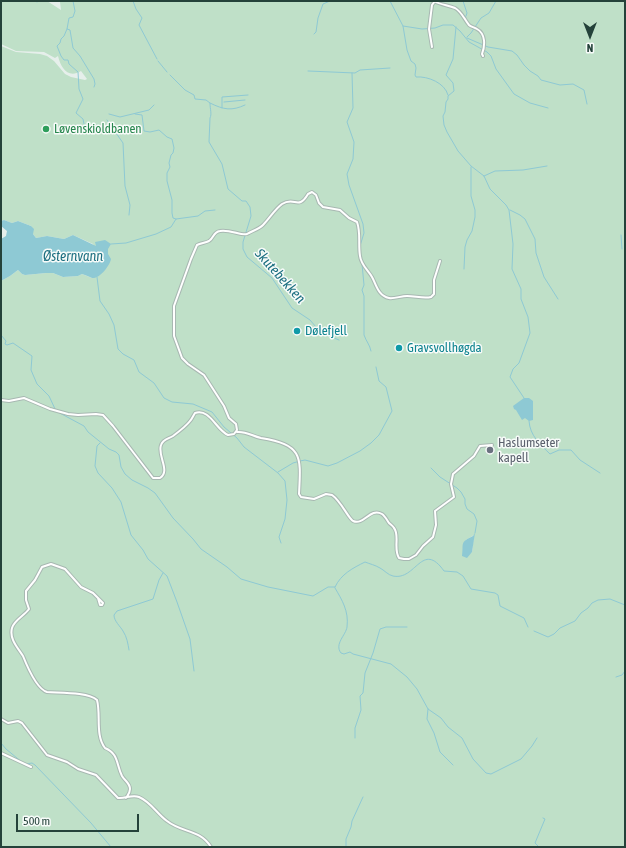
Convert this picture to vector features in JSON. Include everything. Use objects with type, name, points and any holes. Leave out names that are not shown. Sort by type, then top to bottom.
[{"type":"street","points":[[432,47],[429,29],[432,5],[435,1],[440,4],[456,8],[468,24],[479,30],[484,41],[483,56]]},
{"type":"street","points":[[237,432],[238,427],[229,418],[224,406],[204,375],[182,358],[174,336],[174,306],[197,245],[208,242],[214,234],[219,231],[232,231],[246,235],[262,226],[283,204],[288,202],[302,202],[308,194],[312,192],[316,195],[319,203],[323,207],[340,210],[345,216],[357,222],[359,230],[360,260],[371,275],[377,289],[387,298],[405,296],[431,297],[435,292],[434,280],[440,261]]},
{"type":"street","points":[[1,400],[9,401],[24,398],[50,409],[68,414],[96,414],[103,416],[113,426],[149,474],[155,479],[162,477],[164,474],[160,449],[162,442],[186,425],[195,413],[201,412],[207,414],[221,430],[228,435],[242,431],[257,437],[280,441],[292,449],[299,461],[299,494],[301,497],[314,499],[326,494],[332,495],[343,506],[351,520],[357,522],[362,521],[368,515],[375,513],[383,514],[395,530],[397,554],[399,558],[404,559],[416,555],[434,535],[436,521],[435,511],[454,497],[451,484],[453,474],[474,456],[480,446],[492,445]]},
{"type":"street","points":[[98,598],[91,591],[81,587],[65,569],[54,564],[47,564],[42,567],[26,592],[26,600],[29,610],[13,625],[12,635],[15,645],[22,655],[30,672],[43,690],[47,692],[78,694],[93,697],[97,700],[100,737],[105,748],[114,754],[122,774],[129,785],[130,791],[126,798]]},
{"type":"street","points":[[1,718],[6,723],[18,721],[22,723],[47,755],[67,762],[78,769],[96,775],[115,797],[120,799],[133,796],[141,798],[152,806],[166,821],[172,825],[203,837],[211,847]]},
{"type":"street","points":[[1,753],[31,767]]},
{"type":"green space","points":[[1,1],[47,1],[61,10],[60,2],[58,1],[625,1],[625,847],[1,847],[1,281],[18,270],[25,275],[53,273],[63,277],[78,276],[82,274],[92,278],[108,254],[108,249],[97,245],[97,247],[94,246],[93,244],[73,235],[64,239],[47,236],[36,238],[33,234],[31,226],[18,221],[12,223],[4,220],[1,221],[1,46],[16,52],[47,56],[54,61],[65,74],[71,77],[85,80],[87,79],[81,71],[72,74],[66,71],[61,65],[58,56],[55,58],[44,52],[16,51],[1,44]],"holes":[[[474,535],[472,552],[463,554],[466,540]]]},
{"type":"water","name":"Østernvann","points":[[4,220],[12,223],[18,221],[31,226],[34,229],[33,234],[36,238],[47,236],[64,239],[73,235],[96,246],[95,242],[105,240],[111,244],[108,249],[108,254],[111,259],[110,262],[107,268],[95,278],[82,274],[78,276],[63,277],[53,273],[25,275],[18,270],[1,281],[1,239],[6,236],[7,231],[1,226],[1,221]]},
{"type":"water","points":[[524,398],[529,398],[533,401],[533,420],[529,421],[525,418],[522,420],[514,409],[513,406]]},
{"type":"water","points":[[475,533],[472,552],[467,558],[462,556],[464,542]]},
{"type":"waterway","points":[[73,1],[75,11],[73,17],[69,18],[67,29],[70,30],[73,48],[80,56],[94,79],[94,87]]},
{"type":"waterway","name":"Skutebekken","points":[[133,1],[142,18],[139,25],[157,59]]},
{"type":"waterway","points":[[314,34],[316,32],[318,18],[323,4],[330,1]]},
{"type":"waterway","points":[[390,1],[403,26],[407,50],[411,61],[415,64],[416,77],[435,81],[443,87],[448,95]]},
{"type":"waterway","points":[[463,1],[467,13],[466,16]]},
{"type":"waterway","points":[[467,37],[481,18],[489,13],[496,1]]},
{"type":"waterway","points":[[451,6],[458,9]]},
{"type":"waterway","points":[[462,13],[466,17]]},
{"type":"waterway","points":[[403,26],[422,29],[435,28],[443,25],[453,25],[469,42],[487,52],[491,56],[496,69],[514,94],[530,103],[548,108]]},
{"type":"waterway","points":[[456,27],[453,59],[446,75],[453,83],[454,91],[448,96],[446,102],[443,116],[444,125],[458,151],[471,166],[484,176],[490,189],[509,210],[513,244],[512,269],[521,289],[521,299],[528,317],[530,333],[519,363],[513,369],[510,377],[524,398]]},
{"type":"waterway","points":[[67,29],[57,46],[64,60],[68,60],[69,64],[78,72],[79,89],[83,99],[76,113],[83,119],[84,124]]},
{"type":"waterway","points":[[467,38],[488,47],[512,51],[524,65],[541,80],[560,85],[573,84],[584,90],[587,104]]},
{"type":"waterway","name":"Skutebekken","points":[[158,61],[167,72]]},
{"type":"waterway","points":[[308,71],[355,73],[360,70],[390,68]]},
{"type":"waterway","points":[[352,73],[353,108],[347,122],[354,142],[353,159],[347,174],[349,185],[363,224],[364,233],[360,246]]},
{"type":"waterway","name":"Skutebekken","points":[[170,75],[185,90],[194,95],[195,99],[206,100],[210,103],[211,115],[209,142],[222,164],[228,189],[242,201],[246,201],[250,207],[251,216],[243,242],[243,249],[247,257],[272,278],[292,308],[310,320],[324,334],[339,340]]},
{"type":"waterway","points":[[222,108],[222,97],[248,95]]},
{"type":"waterway","points":[[224,102],[245,100]]},
{"type":"waterway","points":[[210,103],[228,109],[245,105]]},
{"type":"waterway","points":[[109,114],[120,117],[149,110],[154,105]]},
{"type":"waterway","points":[[135,114],[142,115],[144,131],[150,132],[159,130],[167,137],[172,139],[174,148],[169,163],[170,167],[167,173],[167,181],[172,200],[173,218],[176,219]]},
{"type":"waterway","points":[[107,120],[123,143],[125,186],[130,205],[129,215]]},
{"type":"waterway","points":[[484,176],[495,171],[523,170],[547,166]]},
{"type":"waterway","points":[[464,269],[465,247],[472,231],[475,217],[475,210],[471,196],[471,167]]},
{"type":"waterway","points":[[111,244],[126,243],[156,234],[171,227],[176,219],[198,216],[205,211],[215,210]]},
{"type":"waterway","points":[[510,210],[525,219],[535,239],[536,253],[544,277],[558,299]]},
{"type":"waterway","points":[[621,235],[622,249]]},
{"type":"waterway","points":[[362,264],[364,285],[362,290],[364,296],[364,335],[371,351]]},
{"type":"waterway","points":[[97,277],[100,301],[109,314],[114,325],[118,349],[123,354],[134,360],[139,372],[154,383],[164,398],[172,402],[193,404],[212,412],[224,427],[237,438],[244,447],[278,473],[285,481],[287,500],[285,519],[279,537],[281,543]]},
{"type":"waterway","points":[[1,335],[6,341],[5,344],[7,345],[13,343],[32,356],[31,370],[37,384],[49,396],[56,411],[84,426],[88,432],[109,449],[116,452],[119,455],[121,467],[125,474],[132,480],[155,493],[173,518],[201,549],[241,579],[268,587],[313,596],[328,587],[335,587]]},
{"type":"waterway","points":[[278,472],[293,463],[305,460],[328,466],[337,463],[360,451],[379,435],[392,411],[386,387],[379,381],[376,367]]},
{"type":"waterway","points":[[529,421],[533,435],[550,454],[559,450],[571,450],[580,460],[600,473]]},
{"type":"waterway","points":[[100,443],[97,446],[95,466],[98,473],[112,488],[121,502],[131,535],[148,559],[167,576],[190,639],[194,671]]},
{"type":"waterway","points":[[431,468],[440,477],[461,492],[465,499],[467,509],[474,514],[477,521],[475,533]]},
{"type":"waterway","points":[[335,587],[344,575],[365,562],[378,567],[393,576],[401,576],[408,573],[424,560],[430,559],[444,571],[457,572],[463,576],[471,589],[495,593],[498,595],[500,606],[524,618],[528,627]]},
{"type":"waterway","points":[[129,650],[127,640],[114,615],[117,611],[153,599],[159,580],[163,573]]},
{"type":"waterway","points":[[335,588],[342,601],[347,616],[347,627],[339,646],[341,653],[344,654],[350,652],[391,664],[407,677],[417,689],[428,709],[441,718],[448,727],[462,738],[473,759],[486,773],[491,774],[521,759],[537,738]]},
{"type":"waterway","points":[[534,631],[548,637],[560,628],[575,621],[581,613],[592,603],[598,600],[610,599],[625,605]]},
{"type":"waterway","points":[[355,738],[355,728],[361,710],[360,696],[363,693],[365,673],[380,629],[386,627],[407,627]]},
{"type":"waterway","points":[[616,677],[622,675],[625,671]]},
{"type":"waterway","points":[[428,709],[427,719],[434,733],[440,752],[453,765]]},
{"type":"waterway","points":[[1,743],[23,763]]},
{"type":"waterway","points":[[26,764],[32,763],[35,765],[91,823],[111,847]]},
{"type":"waterway","points":[[346,847],[346,839],[352,821],[363,797]]},
{"type":"waterway","points":[[539,847],[535,843],[545,819],[543,818]]},
{"type":"place","name":"Løvenskioldbanen","points":[[46,129]]},
{"type":"place","name":"Dølefjell","points":[[297,331]]},
{"type":"place","name":"Gravsvollhøgda","points":[[399,348]]},
{"type":"place","name":"Haslumseter kapell","points":[[490,450]]}]
